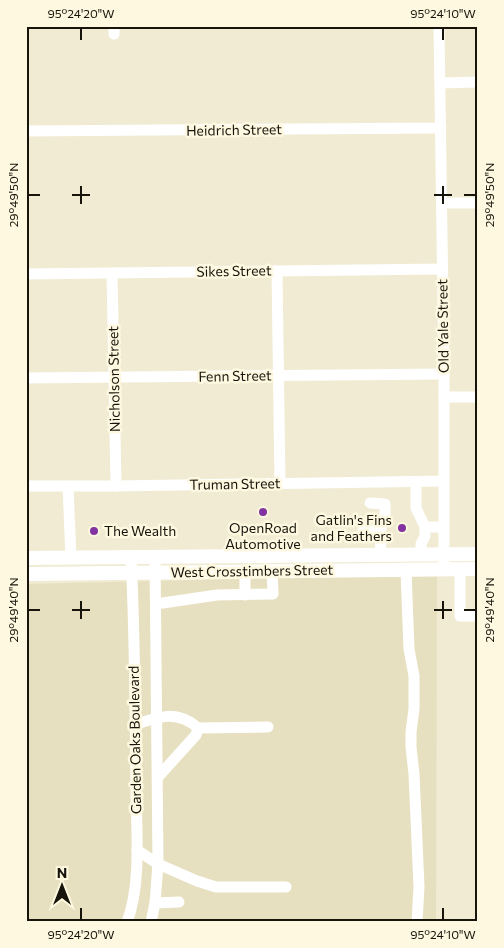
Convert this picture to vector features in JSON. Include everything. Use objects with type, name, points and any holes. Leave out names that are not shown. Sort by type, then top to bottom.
[{"type":"main road","name":"West Crosstimbers Street","points":[[26,558],[478,554]]},
{"type":"main road","points":[[288,556],[288,571]]},
{"type":"main road","points":[[65,574],[68,557]]},
{"type":"main road","name":"West Crosstimbers Street","points":[[26,574],[478,569]]},
{"type":"street","name":"Old Yale Street","points":[[439,26],[444,374],[444,570]]},
{"type":"street","points":[[440,83],[478,82]]},
{"type":"street","name":"Heidrich Street","points":[[26,131],[441,128]]},
{"type":"street","points":[[442,203],[478,203]]},
{"type":"street","name":"Sikes Street","points":[[26,274],[442,269]]},
{"type":"street","points":[[277,271],[280,484]]},
{"type":"street","name":"Nicholson Street","points":[[112,273],[116,486]]},
{"type":"street","name":"Fenn Street","points":[[26,378],[444,374]]},
{"type":"street","points":[[444,396],[478,397]]},
{"type":"street","name":"Truman Street","points":[[26,486],[444,481]]},
{"type":"street","points":[[416,482],[416,508],[425,527],[425,536],[421,544],[421,555]]},
{"type":"street","points":[[68,486],[68,557]]},
{"type":"street","points":[[370,504],[384,504],[385,519],[380,531],[381,555]]},
{"type":"street","points":[[425,527],[444,527]]},
{"type":"street","points":[[363,531],[380,531]]},
{"type":"street","name":"Garden Oaks Boulevard","points":[[127,922],[131,911],[136,880],[136,725],[131,557]]},
{"type":"street","name":"Garden Oaks Boulevard","points":[[151,922],[155,903],[158,864],[155,557]]},
{"type":"street","points":[[460,569],[460,616],[478,616]]},
{"type":"street","points":[[406,570],[409,649],[414,676],[411,747],[419,887],[417,922]]},
{"type":"street","points":[[245,571],[245,595]]},
{"type":"street","points":[[156,604],[217,595],[273,594],[272,571]]},
{"type":"street","points":[[136,725],[157,717],[179,717],[198,728],[268,727]]},
{"type":"street","points":[[158,777],[196,735],[198,728]]},
{"type":"street","points":[[136,850],[158,864],[216,887],[286,887]]},
{"type":"street","points":[[155,903],[179,902]]},
{"type":"shaded area","points":[[437,574],[436,922],[26,922],[26,584]]},
{"type":"place","name":"OpenRoad Automotive","points":[[263,512]]},
{"type":"place","name":"Gatlin's Fins and Feathers","points":[[402,528]]},
{"type":"place","name":"The Wealth","points":[[94,531]]}]
